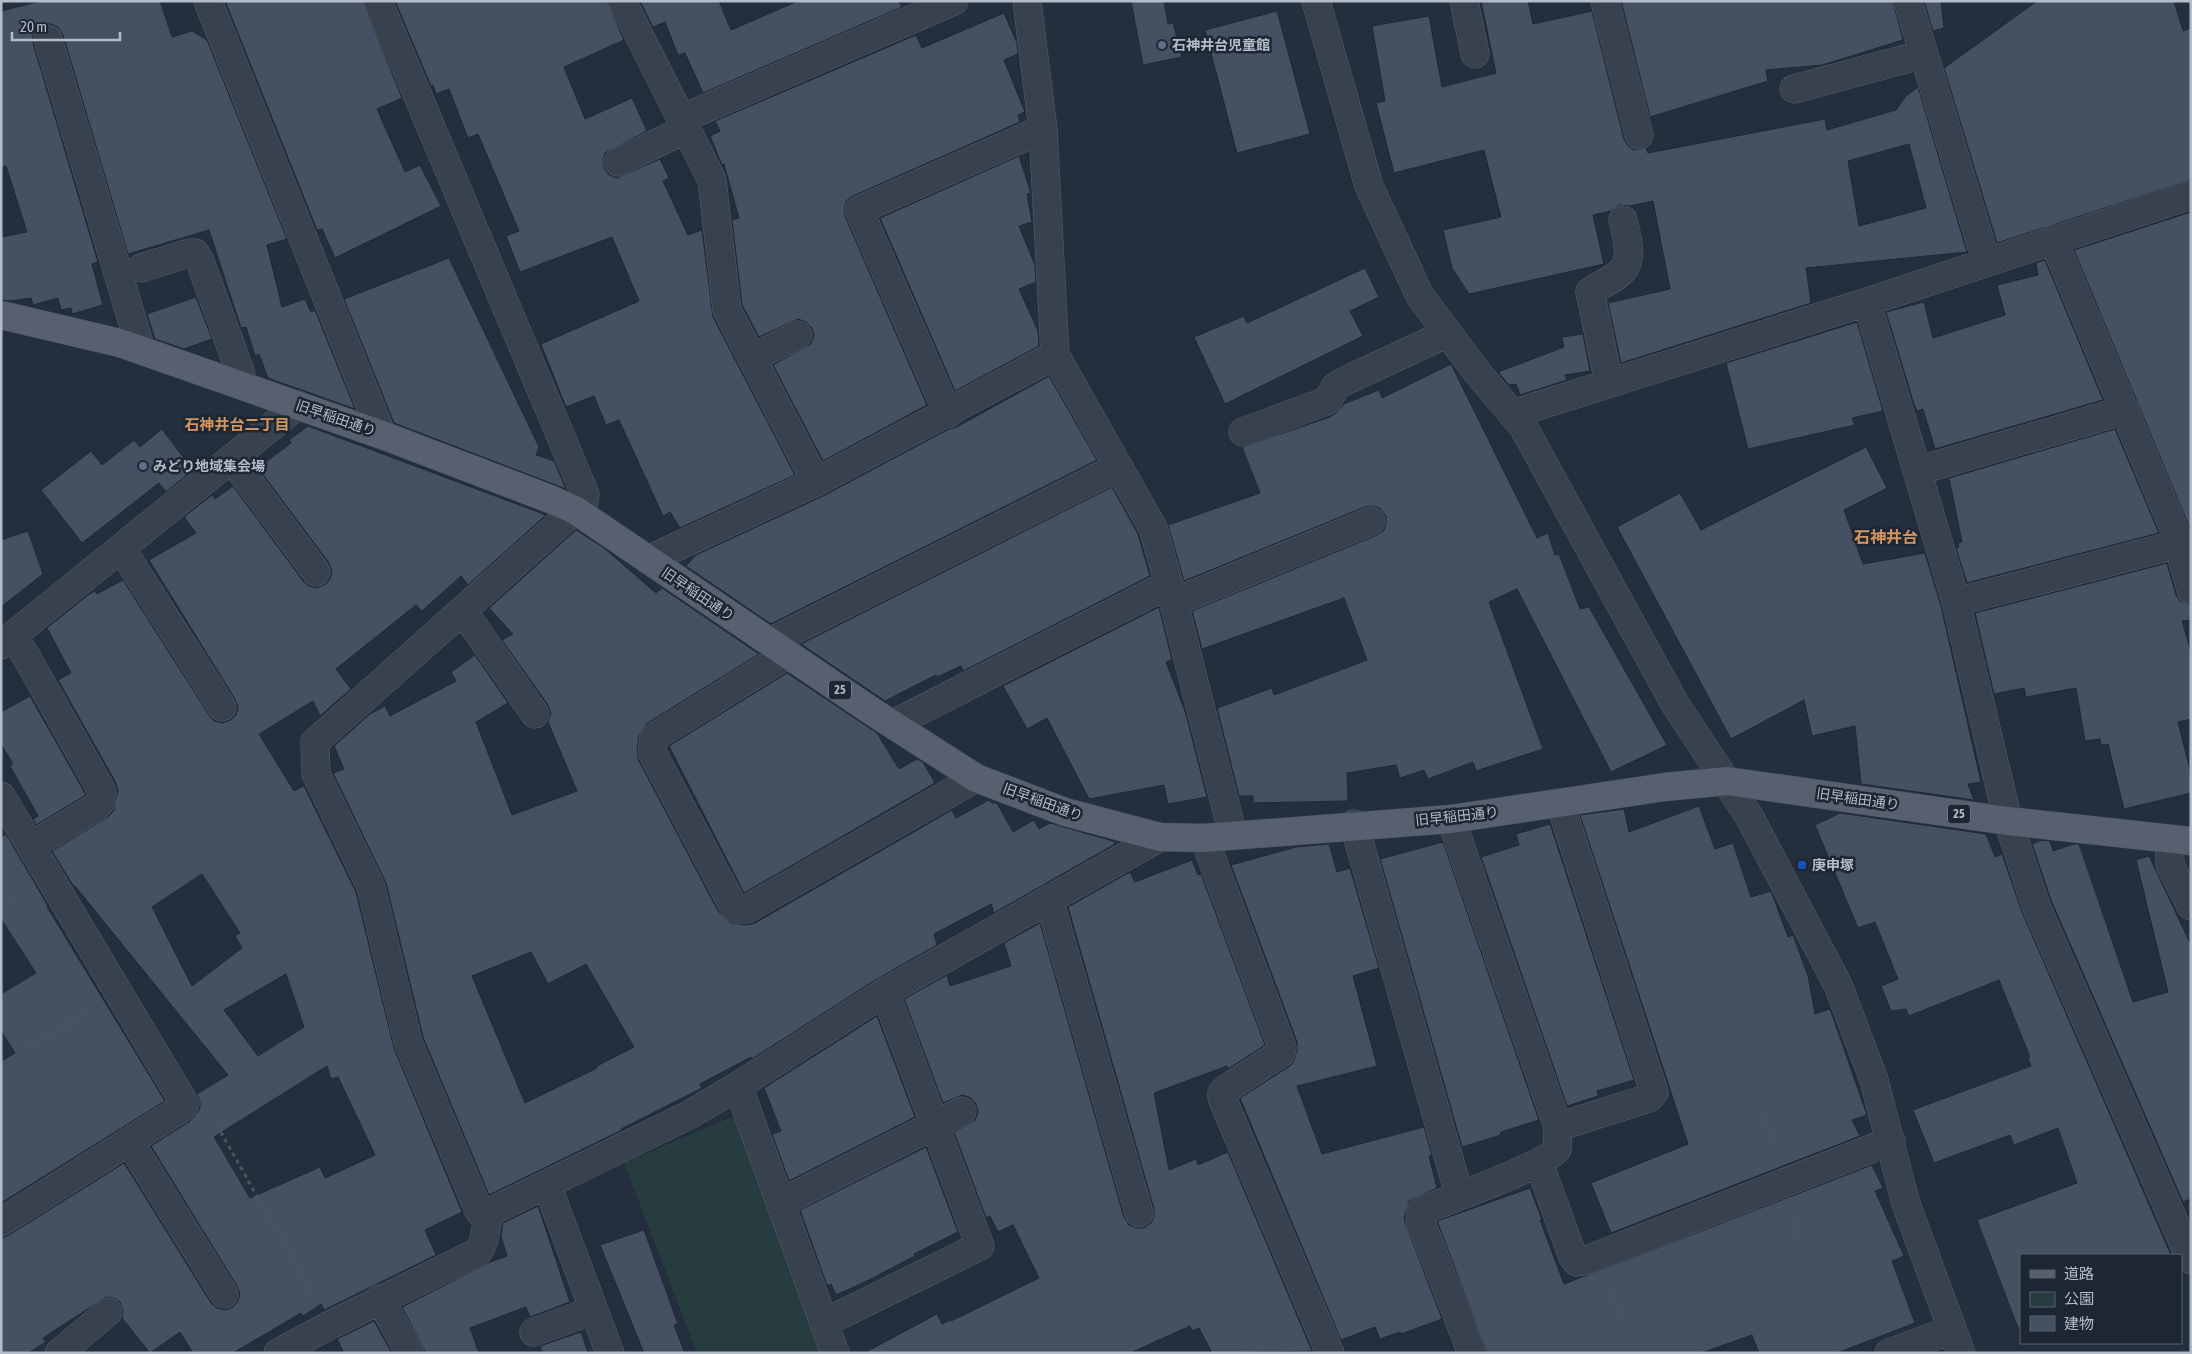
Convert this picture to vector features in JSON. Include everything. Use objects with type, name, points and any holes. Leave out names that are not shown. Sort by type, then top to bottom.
[{"type":"main road","name":"旧早稲田通り","points":[[1,316],[120,343],[141,350],[382,435],[575,510],[976,778],[1065,812],[1160,837],[1204,838],[1354,824],[1451,819],[1665,787],[1727,781],[2008,821],[2180,840]]},
{"type":"street","points":[[208,1],[382,435]]},
{"type":"street","points":[[378,1],[583,486],[584,501],[575,510],[318,738],[314,748],[316,774],[371,887],[408,1042],[479,1211],[487,1218]]},
{"type":"street","points":[[622,1],[712,180],[727,310],[816,482]]},
{"type":"street","points":[[618,162],[684,124],[954,1]]},
{"type":"street","points":[[1027,1],[1043,129],[1055,355],[1153,528],[1172,593],[1233,835]]},
{"type":"street","points":[[1316,1],[1370,186],[1420,296],[1524,428],[1675,704],[1727,781],[1820,947],[1847,1004],[1874,1080],[1906,1204],[1956,1341],[1889,1353]]},
{"type":"street","points":[[1464,1],[1475,54]]},
{"type":"street","points":[[1605,1],[1638,135]]},
{"type":"street","points":[[1908,1],[1986,261]]},
{"type":"street","points":[[48,39],[141,350]]},
{"type":"street","points":[[1794,88],[1924,54]]},
{"type":"street","points":[[948,414],[860,215],[860,210],[1043,129]]},
{"type":"street","points":[[1512,414],[1867,302],[2053,238],[2191,195]]},
{"type":"street","points":[[1609,383],[1590,292],[1623,271],[1627,262],[1628,250],[1623,220]]},
{"type":"street","points":[[2053,238],[2178,544],[2191,590]]},
{"type":"street","points":[[142,268],[189,253],[195,254],[200,259],[241,374],[240,384]]},
{"type":"street","points":[[1867,302],[1956,602],[2008,821],[2036,906],[2191,1260]]},
{"type":"street","points":[[1243,432],[1324,402],[1329,399],[1335,387],[1448,333]]},
{"type":"street","points":[[752,358],[798,334]]},
{"type":"street","points":[[648,560],[816,482],[948,414],[1055,355]]},
{"type":"street","points":[[31,846],[96,807],[102,800],[102,791],[7,640],[298,405]]},
{"type":"street","points":[[1917,471],[2124,410]]},
{"type":"street","points":[[232,459],[316,572]]},
{"type":"street","points":[[976,778],[746,908],[737,909],[732,904],[652,752],[651,744],[654,737],[779,648],[1118,467]]},
{"type":"street","points":[[893,724],[1172,593],[1371,521]]},
{"type":"street","points":[[1956,602],[2178,544]]},
{"type":"street","points":[[121,548],[222,707]]},
{"type":"street","points":[[463,611],[535,714]]},
{"type":"street","points":[[1,796],[184,1104],[179,1110],[1,1222]]},
{"type":"street","points":[[1558,1127],[1649,1098],[1654,1092],[1560,803]]},
{"type":"street","points":[[1451,819],[1558,1127],[1557,1149],[1539,1163],[1421,1211],[1420,1220],[1472,1353]]},
{"type":"street","points":[[1354,824],[1459,1194]]},
{"type":"street","points":[[278,1353],[380,1299],[478,1252],[485,1243],[487,1218],[492,1211],[689,1115],[885,992],[1160,837]]},
{"type":"street","points":[[1204,838],[1282,1047],[1281,1053],[1226,1089],[1222,1093],[1222,1098],[1330,1353]]},
{"type":"street","points":[[2180,840],[2170,865],[2191,906]]},
{"type":"street","points":[[1049,899],[1138,1213]]},
{"type":"street","points":[[824,1323],[980,1246],[885,992]]},
{"type":"street","points":[[738,1086],[782,1202],[835,1353]]},
{"type":"street","points":[[782,1202],[962,1111]]},
{"type":"street","points":[[129,1141],[224,1294]]},
{"type":"street","points":[[1539,1163],[1573,1257],[1577,1262],[1596,1257],[1891,1141]]},
{"type":"street","points":[[547,1185],[610,1353]]},
{"type":"street","points":[[380,1299],[410,1353]]},
{"type":"street","points":[[534,1332],[594,1310]]},
{"type":"street","points":[[59,1353],[108,1312]]},
{"type":"path","points":[[22,1052],[119,992]]},
{"type":"path","points":[[184,1104],[197,1106],[212,1117],[330,1325]]},
{"type":"path","points":[[1759,1104],[1788,1183]]},
{"type":"path","points":[[1596,1257],[1625,1324]]},
{"type":"green space","points":[[736,1115],[822,1353],[697,1353],[624,1163]]},
{"type":"building","points":[[41,1],[160,1],[172,37],[192,31],[207,40],[287,239],[267,245],[282,307],[305,299],[311,312],[315,310],[355,409],[268,378],[259,354],[255,356],[246,327],[241,328],[209,230],[128,254],[63,35],[58,27],[51,24],[43,24],[36,29],[33,43],[98,262],[92,264],[103,305],[72,314],[71,308],[61,310],[58,298],[33,305],[31,298],[11,301],[1,300],[1,237],[27,232],[6,166],[1,168],[1,11]]},
{"type":"building","points":[[225,1],[363,1],[402,98],[377,109],[405,172],[420,165],[441,206],[335,258],[322,229],[317,230]]},
{"type":"building","points":[[395,1],[607,1],[624,40],[564,67],[585,119],[632,98],[647,131],[605,153],[603,160],[604,168],[609,175],[617,178],[660,159],[669,178],[663,181],[688,235],[702,230],[713,317],[795,475],[680,528],[670,512],[663,516],[619,420],[606,425],[594,396],[566,407],[541,344],[639,301],[612,237],[520,272],[506,236],[519,231],[478,134],[468,138],[449,89],[436,94],[433,85],[431,86]]},
{"type":"building","points":[[640,1],[719,1],[731,30],[798,1],[899,1],[902,7],[703,93],[685,53],[678,55],[665,22],[653,27]]},
{"type":"building","points":[[1131,1],[1164,1],[1168,24],[1173,23],[1182,57],[1143,65]]},
{"type":"building","points":[[1481,1],[1528,1],[1533,24],[1592,11],[1624,139],[1628,146],[1634,150],[1646,148],[1648,153],[1825,119],[1827,130],[1896,110],[1906,96],[1918,87],[1967,252],[1806,268],[1811,303],[1621,363],[1608,303],[1670,289],[1653,201],[1630,206],[1619,205],[1611,211],[1593,215],[1604,264],[1469,294],[1452,268],[1443,230],[1501,217],[1484,150],[1394,173],[1376,103],[1385,101],[1372,26],[1429,16],[1442,87],[1496,73]],"holes":[[[1909,144],[1926,208],[1859,226],[1848,161]]]},
{"type":"building","points":[[1621,1],[1893,1],[1903,40],[1822,65],[1766,70],[1768,81],[1650,117]]},
{"type":"building","points":[[1924,1],[1941,1],[1944,28],[1933,31]]},
{"type":"building","points":[[2037,1],[2174,1],[2183,31],[2191,28],[2191,180],[1997,243],[1944,68]]},
{"type":"building","points":[[1277,11],[1310,134],[1237,153],[1205,30]]},
{"type":"building","points":[[1004,13],[1017,43],[1018,54],[1004,60],[1025,112],[1018,115],[1020,122],[847,200],[844,208],[845,216],[927,405],[823,461],[773,365],[811,344],[814,335],[812,328],[806,322],[798,319],[759,337],[742,305],[732,220],[739,218],[724,164],[722,165],[710,136],[720,131],[715,121],[916,35],[922,48]]},
{"type":"building","points":[[1019,156],[1031,193],[1027,194],[1032,222],[1019,226],[1035,265],[1036,282],[1019,289],[1038,331],[1039,346],[955,391],[880,218]]},
{"type":"building","points":[[2191,212],[2191,531],[2074,250]]},
{"type":"building","points":[[449,258],[539,447],[536,455],[554,461],[566,489],[394,423],[344,299]]},
{"type":"building","points":[[2045,260],[2103,400],[1935,449],[1923,409],[1917,411],[1914,404],[1886,312],[1924,302],[1933,338],[2005,315],[1997,285],[2038,275],[2036,263]]},
{"type":"building","points":[[1365,268],[1379,297],[1350,311],[1363,336],[1225,404],[1194,337],[1244,316],[1247,323]]},
{"type":"building","points":[[196,297],[212,339],[184,349],[155,339],[147,314]]},
{"type":"building","points":[[1857,322],[1883,411],[1852,418],[1855,425],[1748,449],[1726,363]]},
{"type":"building","points":[[1583,334],[1590,371],[1565,375],[1567,380],[1520,395],[1516,384],[1509,385],[1498,372],[1564,347],[1562,337]]},
{"type":"building","points":[[1451,364],[1537,538],[1548,533],[1555,555],[1559,554],[1580,609],[1589,607],[1667,745],[1611,772],[1517,589],[1489,602],[1543,749],[1476,771],[1473,762],[1428,779],[1424,770],[1400,778],[1396,765],[1347,773],[1348,801],[1253,803],[1253,796],[1239,796],[1217,708],[1272,688],[1274,695],[1367,660],[1344,598],[1202,649],[1192,611],[1377,535],[1384,530],[1386,516],[1380,508],[1373,506],[1365,507],[1184,581],[1168,525],[1260,493],[1242,447],[1330,417],[1344,404],[1379,390],[1382,398]]},
{"type":"building","points":[[1049,376],[1097,460],[771,624],[686,566],[696,555],[823,496],[949,429],[955,428]]},
{"type":"building","points":[[308,426],[546,515],[468,585],[461,576],[422,611],[416,605],[336,669],[351,689],[320,716],[313,701],[259,734],[294,791],[304,786],[356,892],[394,1048],[462,1212],[425,1230],[436,1255],[324,1310],[321,1304],[303,1316],[301,1313],[233,1353],[193,1353],[180,1332],[150,1353],[122,1318],[123,1310],[120,1302],[114,1298],[106,1297],[43,1338],[46,1342],[28,1353],[1,1353],[1,1238],[9,1235],[124,1163],[211,1303],[217,1308],[225,1310],[233,1307],[238,1301],[240,1293],[237,1286],[151,1146],[190,1121],[200,1109],[197,1094],[228,1075],[74,887],[52,851],[108,817],[114,810],[118,791],[116,783],[58,680],[71,673],[47,628],[88,595],[95,591],[97,594],[123,580],[209,715],[214,721],[222,723],[231,720],[236,715],[238,707],[235,699],[149,560],[196,533],[184,517],[212,495],[215,499],[233,486],[303,581],[309,586],[317,588],[326,584],[330,579],[332,571],[329,563],[258,468],[291,443],[289,440]],"holes":[[[202,874],[240,933],[235,936],[242,948],[192,986],[152,907]],[[286,974],[304,1027],[258,1056],[224,1010]],[[327,1066],[331,1079],[338,1077],[375,1155],[325,1178],[320,1167],[250,1198],[214,1137]]]},
{"type":"building","points":[[162,429],[193,470],[166,492],[159,483],[82,543],[41,490],[91,451],[102,465],[134,440],[140,447]]},
{"type":"building","points":[[2115,429],[2159,533],[1967,583],[1956,548],[1959,547],[1958,543],[1962,542],[1949,478]]},
{"type":"building","points":[[1866,447],[1887,488],[1844,510],[1863,564],[1925,553],[1941,606],[1981,782],[1968,784],[1974,800],[1861,784],[1855,726],[1812,736],[1804,700],[1731,739],[1617,527],[1680,493],[1701,530]]},
{"type":"building","points":[[1112,487],[1138,534],[1150,576],[987,659],[963,671],[961,666],[937,677],[936,675],[885,701],[801,644]]},
{"type":"building","points":[[576,530],[604,548],[656,593],[662,588],[759,654],[646,724],[639,735],[637,750],[638,759],[718,911],[731,923],[747,925],[755,923],[952,810],[956,818],[989,800],[992,803],[997,803],[1013,832],[1034,820],[1039,829],[1050,823],[1113,841],[1115,844],[994,913],[991,904],[934,934],[937,945],[877,979],[752,1059],[751,1057],[700,1084],[702,1088],[622,1130],[489,1195],[423,1037],[386,883],[333,773],[344,769],[334,746],[370,714],[385,706],[390,716],[456,681],[451,672],[475,655],[508,703],[476,722],[512,815],[577,791],[548,722],[551,713],[548,705],[502,640],[513,634],[489,608]],"holes":[[[531,952],[548,984],[586,964],[634,1047],[597,1066],[597,1068],[525,1103],[472,976]]]},
{"type":"building","points":[[28,531],[43,574],[1,607],[1,540]]},
{"type":"building","points":[[2167,563],[2176,595],[2180,601],[2191,605],[2191,620],[2182,621],[2191,652],[2191,719],[2178,722],[2191,774],[2191,793],[2124,809],[2108,744],[2101,745],[2100,739],[2085,741],[2076,688],[2026,697],[2024,688],[1994,694],[1975,613]]},
{"type":"building","points":[[1159,607],[1172,660],[1166,662],[1186,714],[1207,797],[1168,804],[1164,785],[1089,799],[1047,718],[1027,729],[1003,686]]},
{"type":"building","points":[[787,673],[877,733],[899,769],[917,759],[923,762],[935,783],[744,893],[669,746]]},
{"type":"building","points":[[30,696],[86,795],[36,825],[33,819],[38,816],[10,766],[13,764],[1,744],[1,712]]},
{"type":"building","points":[[1699,806],[1715,849],[1733,843],[1751,897],[1771,891],[1788,937],[1793,935],[1808,976],[1815,1014],[1830,1009],[1867,1115],[1852,1120],[1860,1136],[1611,1233],[1591,1183],[1688,1144],[1580,815],[1624,809],[1629,832]]},
{"type":"building","points":[[1840,813],[1986,834],[1995,857],[2002,854],[2022,912],[2171,1254],[2020,1254],[2020,1327],[2018,1328],[1977,1220],[2077,1183],[2058,1128],[2014,1145],[2010,1135],[1934,1163],[1913,1110],[2031,1066],[2028,1058],[2030,1057],[1999,980],[1909,1016],[1906,1009],[1891,1011],[1881,986],[1898,979],[1875,922],[1858,928],[1815,825]]},
{"type":"building","points":[[1550,824],[1634,1080],[1597,1091],[1598,1096],[1567,1106],[1481,857],[1519,845],[1516,834]]},
{"type":"building","points":[[6,834],[47,907],[165,1101],[1,1203],[1,1061],[15,1053],[1,1031],[1,994],[36,973],[1,919],[1,837]]},
{"type":"building","points":[[2042,840],[2050,841],[2053,851],[2079,844],[2133,1002],[2168,992],[2136,860],[2149,856],[2191,945],[2191,1199],[2183,1202],[2051,900],[2032,844]]},
{"type":"building","points":[[1443,842],[1539,1120],[1501,1132],[1501,1135],[1462,1147],[1380,859]]},
{"type":"building","points":[[1329,844],[1337,872],[1350,868],[1379,968],[1353,976],[1377,1066],[1297,1086],[1322,1154],[1424,1127],[1432,1155],[1429,1156],[1437,1188],[1409,1201],[1404,1219],[1442,1319],[1401,1334],[1400,1332],[1380,1339],[1375,1327],[1341,1340],[1240,1098],[1290,1066],[1294,1061],[1297,1042],[1231,865],[1296,847]]},
{"type":"building","points":[[1192,860],[1198,875],[1201,874],[1265,1045],[1228,1069],[1227,1066],[1154,1093],[1169,1170],[1196,1159],[1198,1165],[1228,1152],[1312,1351],[1212,1353],[1199,1328],[1192,1331],[1190,1326],[1130,1353],[864,1353],[937,1314],[942,1324],[951,1321],[1039,1278],[1013,1225],[998,1232],[990,1216],[986,1218],[954,1132],[975,1120],[978,1112],[976,1104],[971,1098],[962,1095],[943,1103],[904,999],[947,975],[950,986],[1011,966],[1004,943],[1040,923],[1124,1217],[1129,1225],[1136,1228],[1144,1228],[1151,1223],[1154,1209],[1068,907],[1130,872],[1135,882]]},
{"type":"building","points":[[877,1016],[915,1117],[789,1181],[772,1134],[781,1131],[764,1088]]},
{"type":"building","points":[[926,1147],[958,1232],[867,1281],[836,1295],[831,1284],[828,1286],[826,1283],[800,1210]]},
{"type":"building","points":[[1872,1165],[1883,1188],[1875,1191],[1904,1256],[1892,1261],[1915,1323],[1837,1353],[1759,1353],[1752,1335],[1701,1353],[1487,1353],[1437,1221],[1530,1188],[1564,1284]]},
{"type":"building","points":[[538,1206],[570,1302],[530,1317],[526,1307],[470,1328],[479,1353],[426,1353],[402,1307],[488,1263],[507,1256],[501,1236],[503,1223]]},
{"type":"building","points":[[644,1230],[678,1324],[674,1325],[685,1353],[644,1353],[600,1245]]},
{"type":"building","points":[[374,1321],[392,1353],[344,1353],[337,1339]]},
{"type":"building","points":[[581,1332],[588,1353],[542,1353],[540,1346]]},
{"type":"place","name":"石神井台児童館","points":[[1162,45]]},
{"type":"place","name":"みどり地域集会場","points":[[143,466]]},
{"type":"place","name":"庚申塚","points":[[1802,865]]},
{"type":"district","name":"石神井台二丁目","points":[[237,425]]},
{"type":"district","name":"石神井台","points":[[1886,537]]}]
